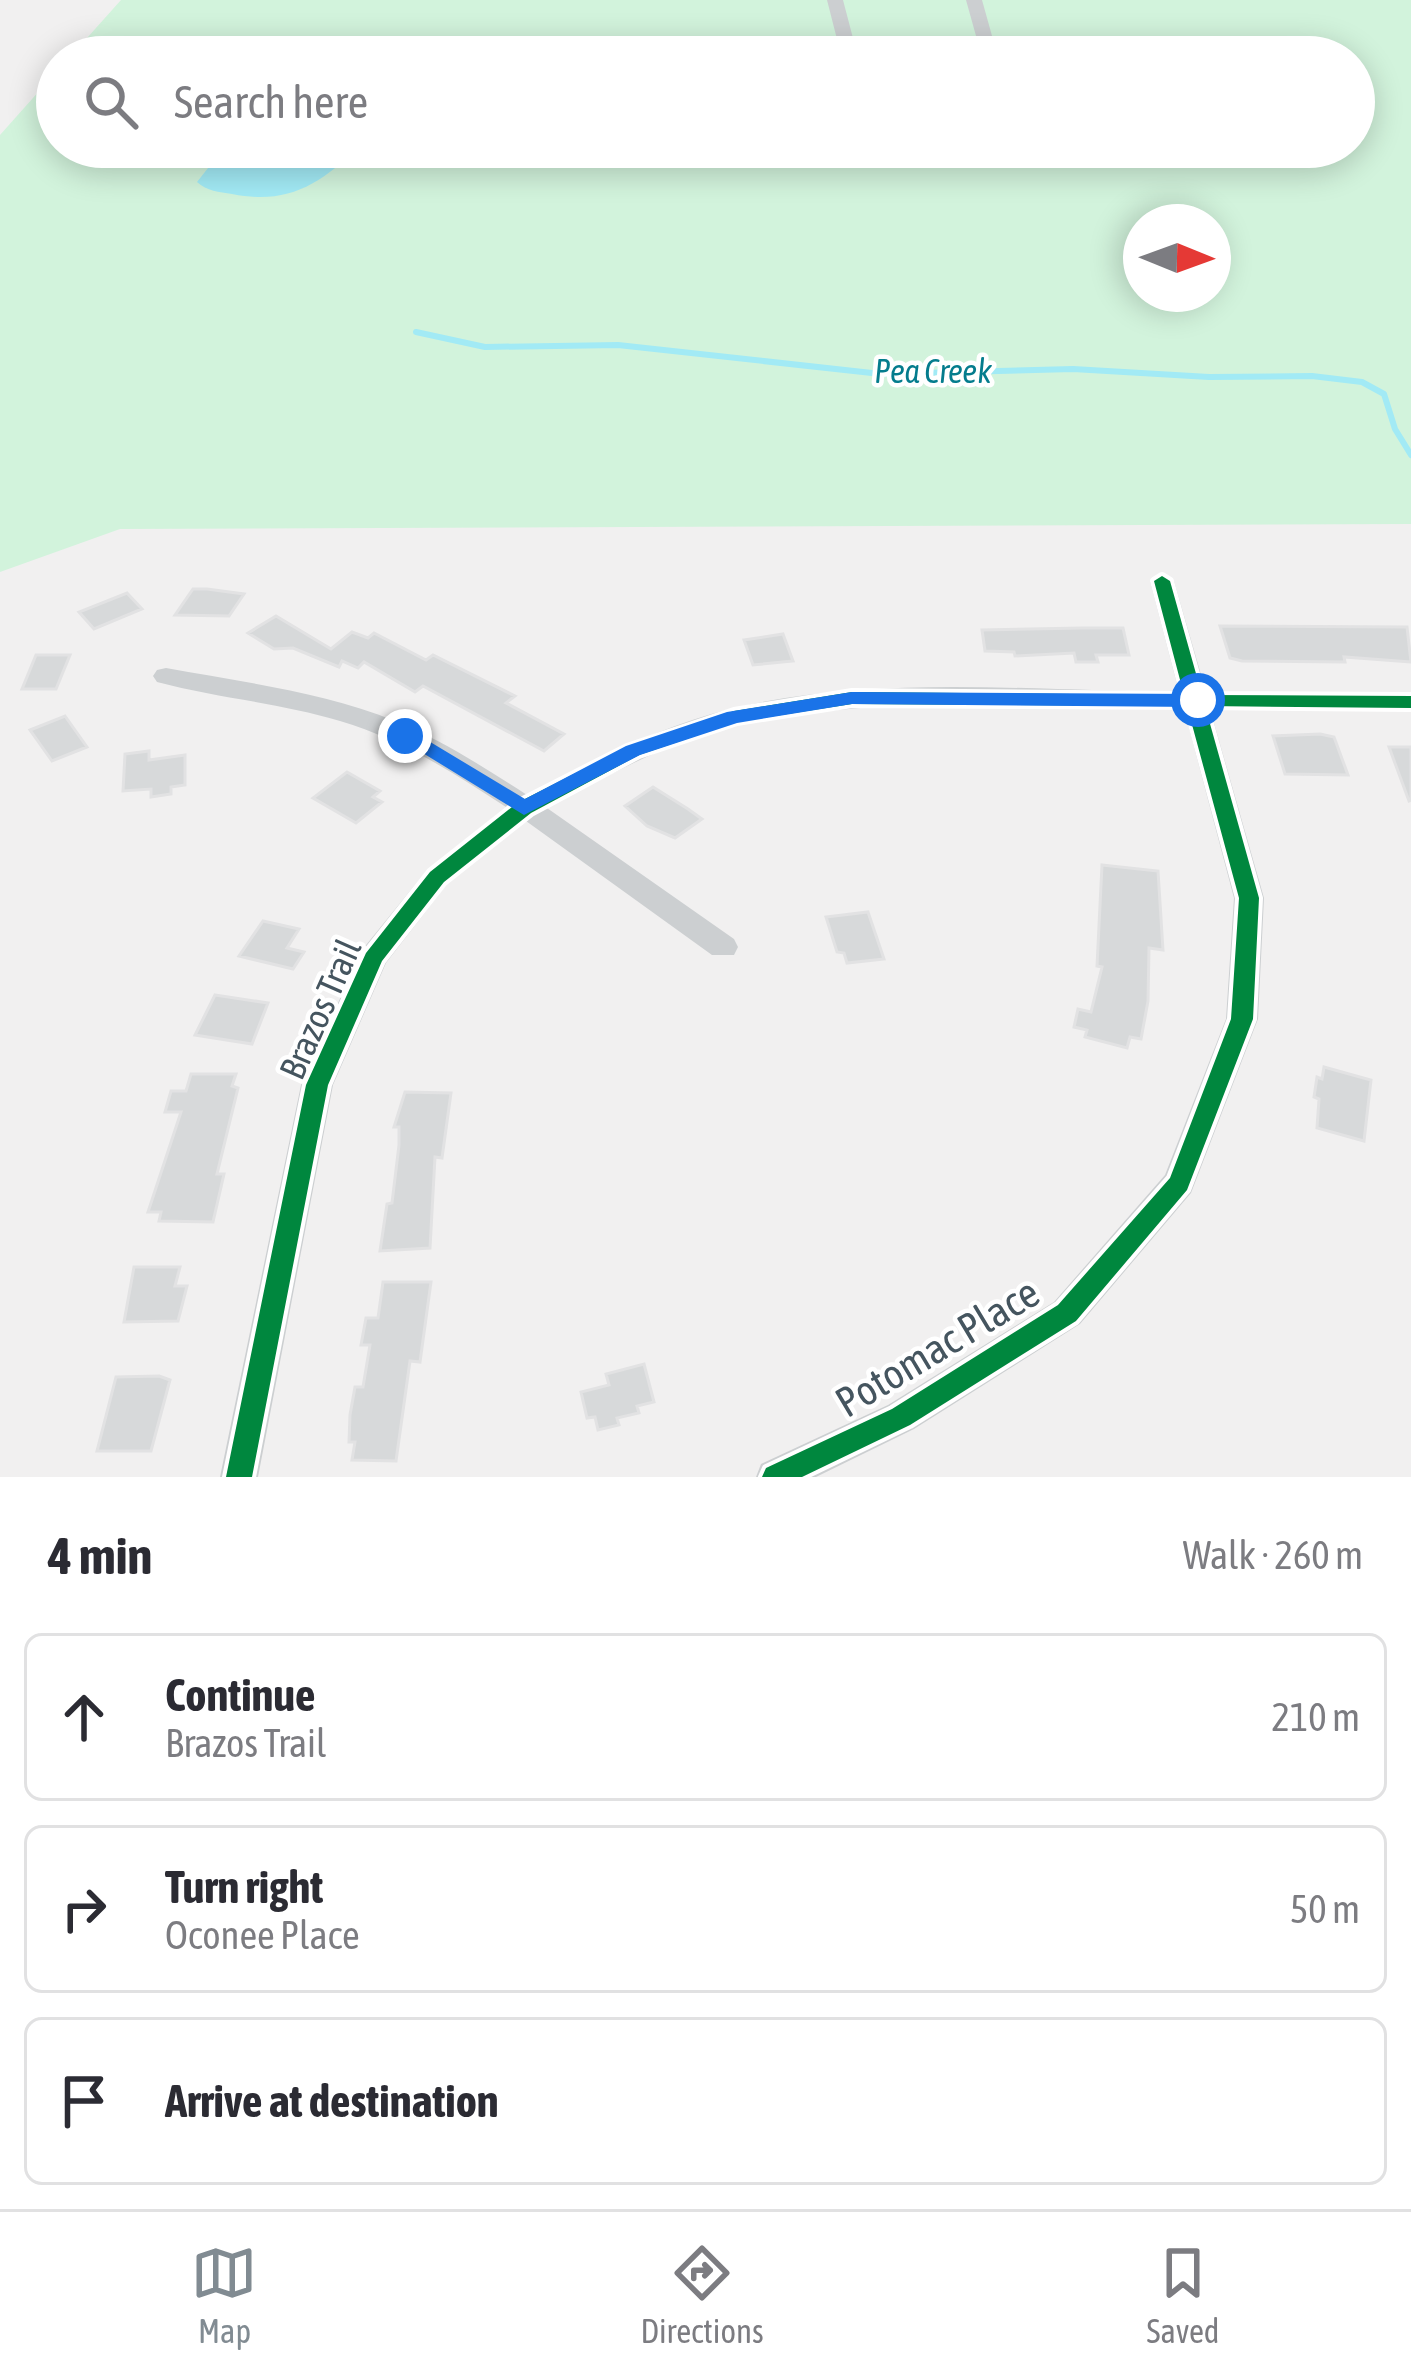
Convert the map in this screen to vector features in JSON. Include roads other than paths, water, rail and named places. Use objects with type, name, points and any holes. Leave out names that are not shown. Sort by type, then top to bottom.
[{"type":"street","points":[[835,0],[844,36]]},
{"type":"street","points":[[974,0],[984,36]]},
{"type":"street","name":"Potomac Place","points":[[775,1477],[901,1418],[1067,1313],[1179,1183],[1243,1019],[1249,898],[1162,581]]},
{"type":"street","points":[[166,676],[288,700],[405,736],[524,808],[723,947]]},
{"type":"street","name":"Brazos Trail","points":[[239,1477],[317,1085],[373,958],[437,877],[524,808],[633,751],[734,717],[852,698],[1411,702]]},
{"type":"water","points":[[208,168],[334,168],[301,189],[270,197],[213,191],[197,182]]},
{"type":"waterway","name":"Pea Creek","points":[[416,332],[485,347],[618,345],[881,374],[1073,369],[1209,377],[1312,376],[1362,382],[1384,394],[1395,429],[1411,455]]}]
